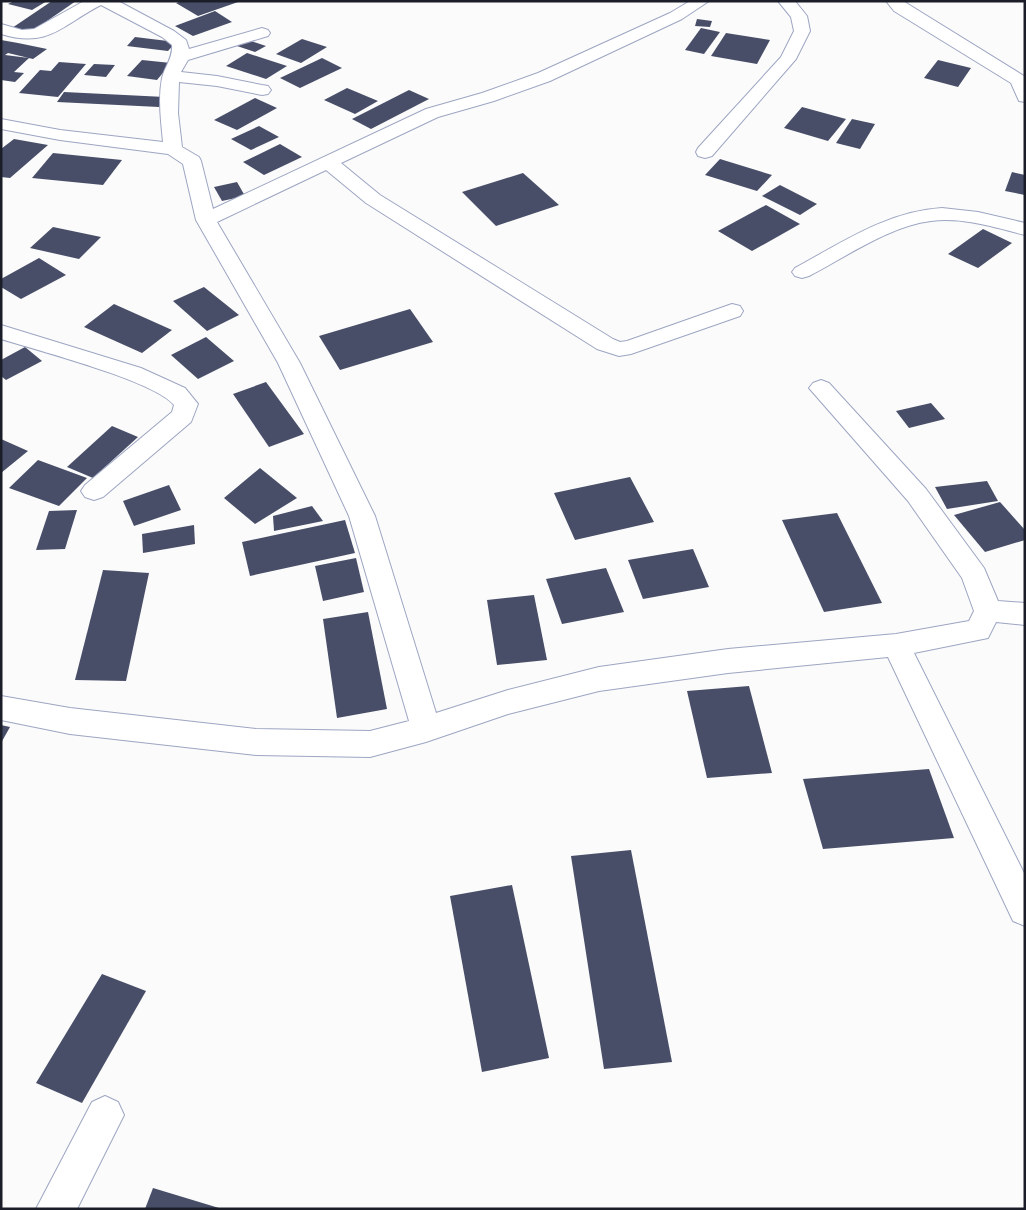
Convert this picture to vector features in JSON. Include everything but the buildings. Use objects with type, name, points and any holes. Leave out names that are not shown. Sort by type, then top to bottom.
[{"type":"street","points":[[1,29],[31,35],[44,30],[97,1]]},
{"type":"street","points":[[106,1],[168,34],[180,43],[182,56],[171,76],[170,122],[173,149]]},
{"type":"street","points":[[206,220],[432,113],[488,97],[544,77],[676,16],[702,1]]},
{"type":"street","points":[[705,152],[761,87],[788,59],[802,31],[798,16],[786,1]]},
{"type":"street","points":[[894,1],[900,8],[1021,81],[1025,97]]},
{"type":"street","points":[[182,56],[262,33]]},
{"type":"street","points":[[171,76],[262,90]]},
{"type":"street","points":[[1,124],[60,135],[173,149],[192,160],[206,220],[289,363],[362,516],[426,729]]},
{"type":"street","points":[[328,162],[373,199],[605,344],[619,348],[631,347],[732,311]]},
{"type":"street","points":[[802,272],[897,223],[930,215],[997,221],[1025,229]]},
{"type":"street","points":[[1,332],[132,373],[177,393],[186,404],[183,416],[94,491]]},
{"type":"street","points":[[1,708],[70,721],[256,742],[370,744],[426,729],[508,702],[599,679],[728,661],[896,645],[978,630],[988,611],[974,575],[917,496],[821,388]]},
{"type":"street","points":[[988,611],[1025,614]]},
{"type":"street","points":[[896,645],[1025,910]]},
{"type":"street","points":[[56,1209],[105,1115]]}]
